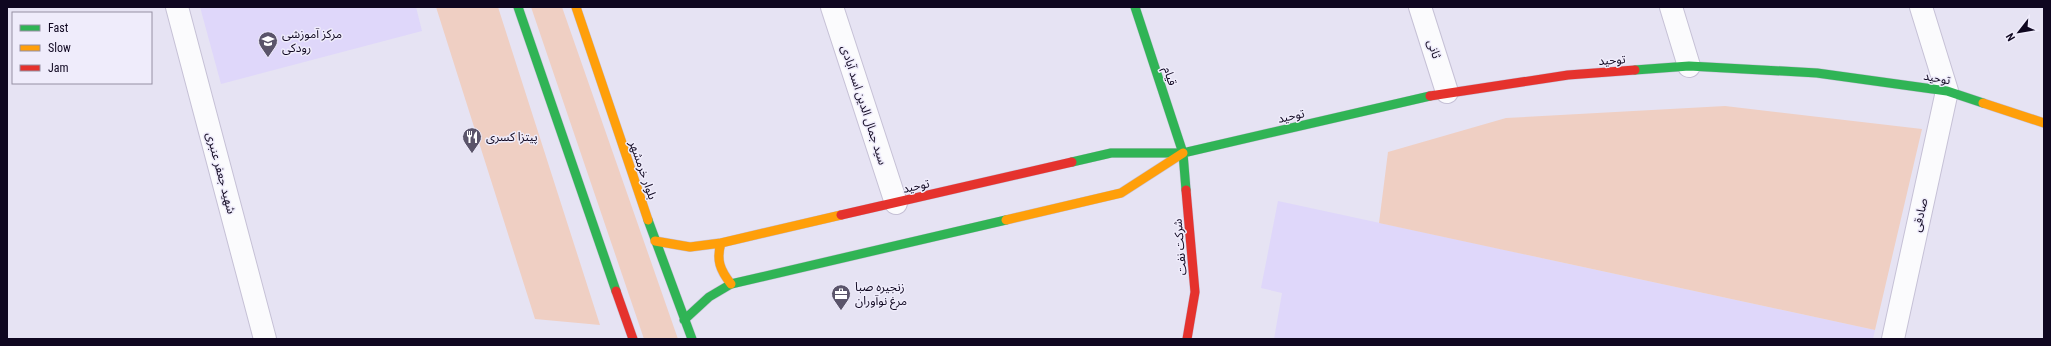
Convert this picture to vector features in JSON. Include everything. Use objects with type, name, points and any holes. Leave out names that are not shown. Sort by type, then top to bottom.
[{"type":"main road","points":[[518,7],[633,339]]},
{"type":"main road","name":"بلوار خرمشهر","points":[[576,7],[655,241],[692,339]]},
{"type":"main road","name":"قیام","points":[[1135,7],[1183,153]]},
{"type":"main road","name":"توحید","points":[[655,241],[690,247],[722,243],[1111,153],[1183,153],[1447,92],[1568,75],[1689,66],[1817,73],[1947,91],[2044,123]]},
{"type":"main road","name":"توحید","points":[[684,320],[709,297],[731,284],[1121,193],[1183,153]]},
{"type":"main road","name":"شرکت نفت","points":[[1183,153],[1195,292],[1187,339]]},
{"type":"main road","points":[[722,243],[717,257],[721,273],[731,284]]},
{"type":"street","name":"شهید جعفر عنبری","points":[[177,7],[265,339]]},
{"type":"street","name":"سید جمال الدین اسد آبادی","points":[[832,7],[896,203]]},
{"type":"street","name":"ثانی","points":[[1420,7],[1447,92]]},
{"type":"street","points":[[1671,7],[1689,66]]},
{"type":"street","points":[[1921,7],[1947,91]]},
{"type":"street","name":"صادقی","points":[[1893,339],[1947,91]]},
{"type":"shaded area","name":"مرکز آموزشی رودکی","points":[[200,7],[416,7],[422,31],[221,84]]},
{"type":"shaded area","points":[[436,7],[498,7],[600,325],[535,319]]},
{"type":"shaded area","points":[[531,7],[562,7],[678,339],[644,339]]},
{"type":"shaded area","points":[[1725,106],[1922,129],[1875,330],[1379,223],[1388,152],[1506,118]]},
{"type":"shaded area","points":[[1278,201],[1875,330],[1873,339],[1274,339],[1282,293],[1261,288]]},
{"type":"traffic: fast","points":[[518,7],[616,291]]},
{"type":"traffic: fast","points":[[1135,7],[1183,153],[1186,190]]},
{"type":"traffic: fast","points":[[1635,70],[1689,66],[1817,73],[1947,91],[1983,103]]},
{"type":"traffic: fast","points":[[1072,162],[1111,153],[1183,153],[1430,96]]},
{"type":"traffic: fast","points":[[648,220],[692,339]]},
{"type":"traffic: fast","points":[[684,320],[709,297],[731,284],[1006,220]]},
{"type":"traffic: slow","points":[[576,7],[648,220]]},
{"type":"traffic: slow","points":[[1983,103],[2044,123]]},
{"type":"traffic: slow","points":[[1006,220],[1121,193],[1183,153]]},
{"type":"traffic: slow","points":[[655,241],[690,247],[721,243],[841,215]]},
{"type":"traffic: slow","points":[[721,243],[719,255],[720,265],[731,284]]},
{"type":"traffic: jam","points":[[1430,96],[1568,75],[1635,70]]},
{"type":"traffic: jam","points":[[841,215],[1072,162]]},
{"type":"traffic: jam","points":[[1186,190],[1195,292],[1187,339]]},
{"type":"traffic: jam","points":[[616,291],[633,339]]},
{"type":"place","name":"مرکز آموزشی رودکی","points":[[268,58]]},
{"type":"place","name":"پیتزا کسری","points":[[472,154]]},
{"type":"place","name":"زنجیره صبا مرغ نوآوران","points":[[841,311]]}]
